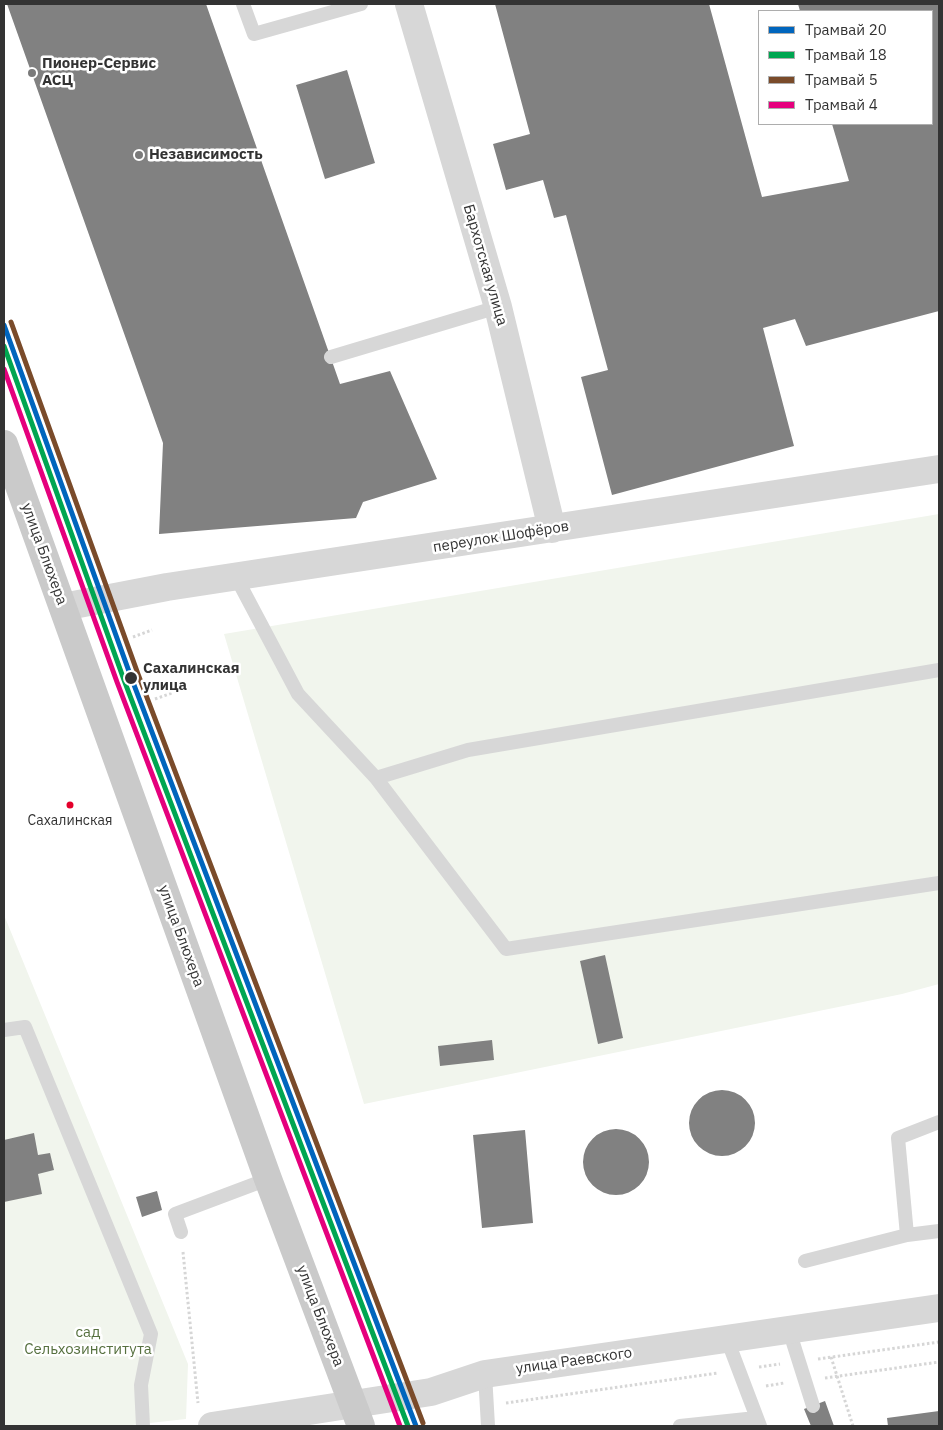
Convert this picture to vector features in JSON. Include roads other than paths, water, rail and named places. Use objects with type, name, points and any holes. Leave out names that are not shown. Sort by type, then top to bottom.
[{"type":"main road","name":"улица Блюхера","points":[[4,444],[268,1179],[357,1416]]},
{"type":"street","name":"Бархотская улица","points":[[409,4],[498,307],[552,529]]},
{"type":"street","name":"переулок Шофёров","points":[[63,607],[236,577],[939,469]]},
{"type":"street","name":"улица Раевского","points":[[212,1421],[357,1416],[485,1374],[939,1308]]},
{"type":"lane","points":[[243,4],[254,34],[362,4]]},
{"type":"lane","points":[[331,357],[498,307]]},
{"type":"lane","points":[[236,577],[298,694],[376,778],[506,949],[939,883]]},
{"type":"lane","points":[[376,778],[468,750],[939,670]]},
{"type":"lane","points":[[4,1030],[25,1027],[151,1334],[141,1385],[143,1426]]},
{"type":"lane","points":[[907,1235],[898,1138],[939,1122]]},
{"type":"lane","points":[[181,1232],[175,1214],[268,1179]]},
{"type":"lane","points":[[805,1261],[907,1235],[939,1231]]},
{"type":"lane","points":[[789,1330],[813,1406]]},
{"type":"lane","points":[[680,1426],[758,1422],[727,1340]]},
{"type":"lane","points":[[485,1374],[488,1426]]},
{"type":"tram line","name":"5","points":[[11,322],[138,674],[423,1423]]},
{"type":"tram line","name":"20","points":[[4,325],[131,677],[416,1426]]},
{"type":"tram line","name":"18","points":[[4,346],[124,680],[408,1426]]},
{"type":"tram line","name":"4","points":[[4,369],[117,682],[400,1426]]},
{"type":"place","name":"Пионер-Сервис АСЦ","points":[[32,73]]},
{"type":"place","name":"Независимость","points":[[139,155]]},
{"type":"place","name":"Сахалинская улица","points":[[131,678]]},
{"type":"place","name":"Сахалинская","points":[[70,805]]},
{"type":"park label","name":"сад Сельхозинститута","points":[[88,1342]]}]
